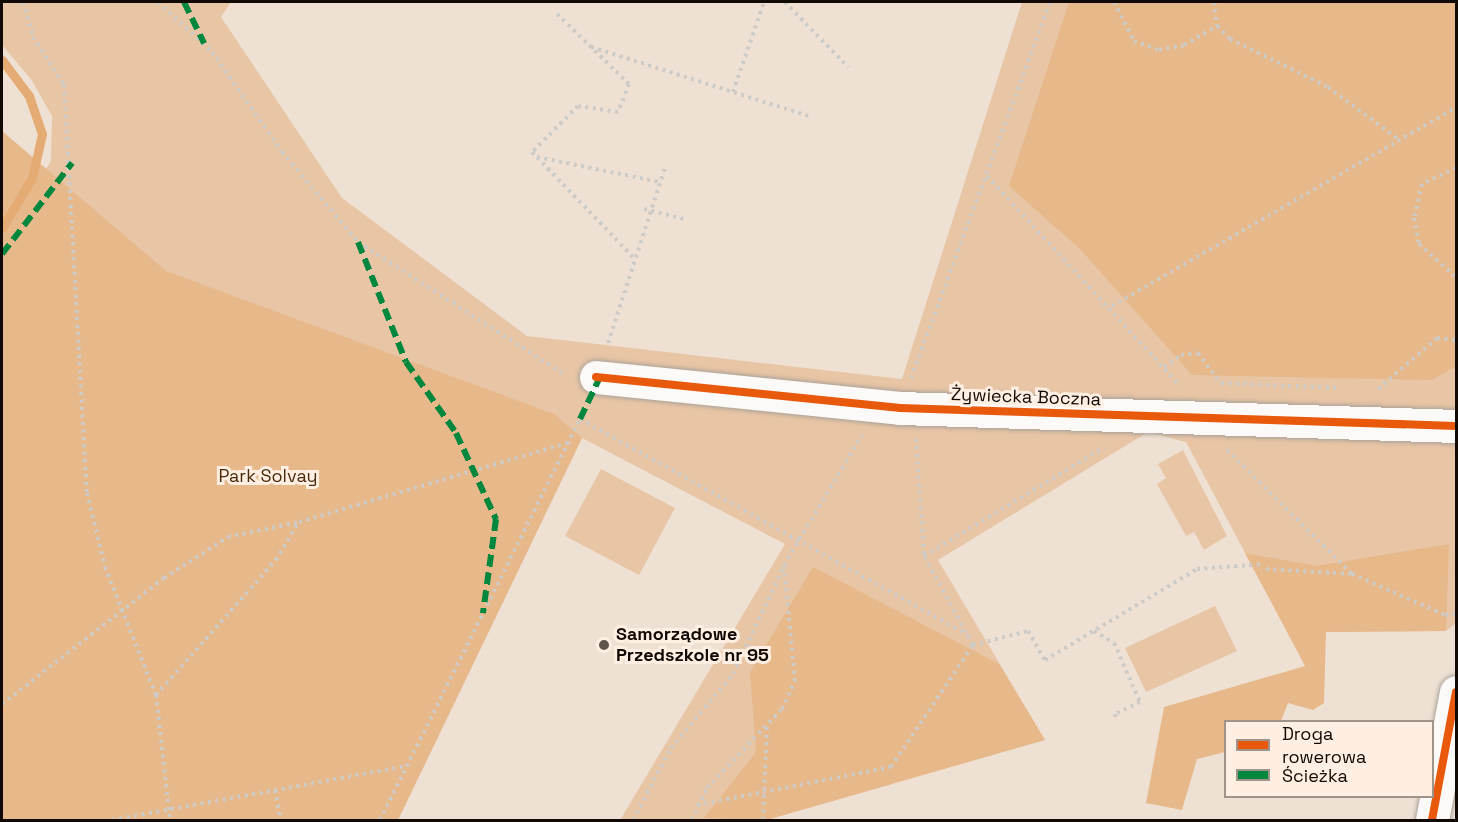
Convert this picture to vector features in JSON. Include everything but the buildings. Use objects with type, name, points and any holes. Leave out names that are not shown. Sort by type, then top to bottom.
[{"type":"street","name":"Żywiecka Boczna","points":[[583,378],[898,408],[1456,426]]},
{"type":"street","points":[[1432,820],[1456,692]]},
{"type":"path","points":[[23,2],[33,37],[64,85],[87,493],[92,526],[122,613],[156,695],[170,820]]},
{"type":"path","points":[[158,2],[212,52],[282,152],[358,242],[583,378]]},
{"type":"path","points":[[733,92],[764,2]]},
{"type":"path","points":[[785,2],[848,67]]},
{"type":"path","points":[[633,820],[671,748],[733,674],[784,565],[800,539],[898,408],[987,176],[1050,2]]},
{"type":"path","points":[[1114,2],[1134,41],[1159,50],[1184,45],[1217,26]]},
{"type":"path","points":[[1214,2],[1217,26],[1241,46],[1329,87],[1398,139]]},
{"type":"path","points":[[557,14],[628,84],[618,112],[578,106],[532,152],[635,259]]},
{"type":"path","points":[[590,46],[808,116]]},
{"type":"path","points":[[1112,306],[1456,106]]},
{"type":"path","points":[[535,156],[660,182]]},
{"type":"path","points":[[608,343],[666,165]]},
{"type":"path","points":[[1456,168],[1422,184],[1414,218],[1419,244],[1456,277]]},
{"type":"path","points":[[987,176],[1112,306],[1164,367],[1198,418],[1352,574]]},
{"type":"path","points":[[644,209],[684,219]]},
{"type":"path","points":[[1370,389],[1381,389],[1437,338],[1456,340]]},
{"type":"path","points":[[1164,367],[1181,355],[1198,353],[1221,383],[1347,388]]},
{"type":"path","points":[[898,408],[924,556],[973,645]]},
{"type":"path","points":[[380,820],[580,419],[800,539],[968,636]]},
{"type":"path","points":[[924,556],[1112,442]]},
{"type":"path","points":[[2,704],[122,613],[228,537],[299,522],[568,443]]},
{"type":"path","points":[[156,695],[276,560],[299,522]]},
{"type":"path","points":[[692,820],[697,805],[767,725],[795,681],[784,565]]},
{"type":"path","points":[[697,805],[891,767],[973,645],[1028,631],[1045,660],[1197,569],[1265,566],[1352,574],[1444,615],[1456,614]]},
{"type":"path","points":[[1094,631],[1114,643],[1140,702],[1115,714],[1116,721]]},
{"type":"path","points":[[763,820],[766,792],[767,725]]},
{"type":"path","points":[[112,820],[407,766]]},
{"type":"path","points":[[275,790],[281,820]]},
{"type":"green space","name":"Park Solvay","points":[[2,2],[231,2],[221,17],[342,198],[527,336],[902,379],[1022,2],[1456,2],[1456,623],[1446,631],[1326,632],[1323,661],[1267,594],[1186,442],[1148,432],[938,560],[1045,740],[759,820],[620,820],[785,544],[582,438],[398,820],[2,820],[2,238],[51,161],[52,116],[31,79],[2,45]]},
{"type":"green space","points":[[1069,2],[1456,2],[1456,366],[1432,380],[1192,375],[1080,249],[1009,186]]},
{"type":"green space","points":[[2,131],[166,271],[554,414],[582,438],[398,820],[2,820]]},
{"type":"green space","points":[[1183,450],[1227,536],[1204,550],[1194,532],[1186,536],[1157,484],[1166,478],[1158,464]]},
{"type":"green space","points":[[601,469],[675,508],[639,575],[565,536]]},
{"type":"green space","points":[[1449,544],[1446,631],[1326,632],[1324,703],[1313,710],[1288,703],[1281,720],[1224,720],[1224,752],[1197,759],[1182,810],[1146,803],[1164,707],[1305,666],[1245,553],[1316,566]]},
{"type":"green space","points":[[813,567],[999,664],[1045,740],[767,820],[704,818],[756,752],[750,672]]},
{"type":"green space","points":[[1215,606],[1237,651],[1146,692],[1125,648]]},
{"type":"waterway","points":[[2,60],[29,96],[42,134],[32,178],[2,228]]},
{"type":"marked path","points":[[184,2],[204,43]]},
{"type":"marked path","points":[[2,254],[72,163]]},
{"type":"marked path","points":[[358,242],[406,362],[456,433],[496,519],[483,613]]},
{"type":"marked path","points":[[580,419],[600,377]]},
{"type":"cycle path","points":[[596,377],[900,408],[1456,426]]},
{"type":"cycle path","points":[[1432,820],[1456,692]]},
{"type":"place","name":"Samorządowe Przedszkole nr 95","points":[[604,645]]}]
